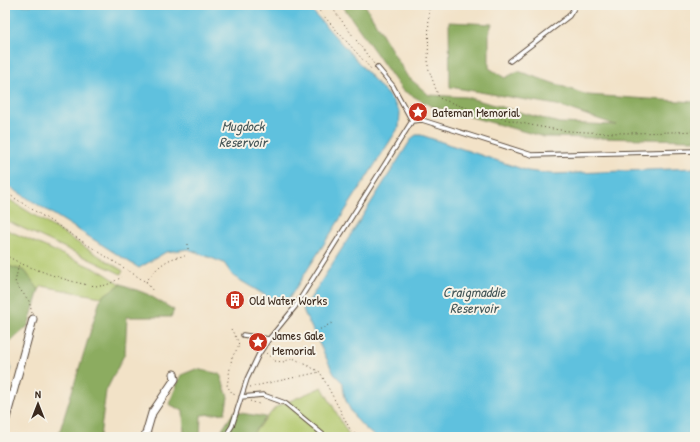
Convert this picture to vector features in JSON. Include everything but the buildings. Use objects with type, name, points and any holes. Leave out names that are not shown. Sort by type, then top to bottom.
[{"type":"street","points":[[5,422],[33,319]]},
{"type":"street","points":[[144,437],[152,412],[175,379],[174,374]]},
{"type":"lane","points":[[510,61],[569,16],[576,5]]},
{"type":"lane","points":[[377,67],[393,86],[412,121]]},
{"type":"lane","points":[[412,121],[422,120],[532,155],[695,151]]},
{"type":"lane","points":[[225,437],[232,426],[247,379],[259,354],[295,307],[412,121]]},
{"type":"lane","points":[[243,335],[269,339]]},
{"type":"lane","points":[[241,397],[263,395],[284,404],[326,437]]},
{"type":"path","points":[[314,5],[372,70]]},
{"type":"path","points":[[330,5],[377,67]]},
{"type":"path","points":[[429,5],[428,67],[439,98],[457,105],[520,122],[568,130],[614,133],[695,131]]},
{"type":"path","points":[[5,192],[146,282],[153,291]]},
{"type":"path","points":[[188,242],[188,249]]},
{"type":"path","points":[[5,255],[19,263],[69,280],[99,286],[109,285],[122,277]]},
{"type":"path","points":[[146,282],[153,272],[168,260],[185,256]]},
{"type":"path","points":[[19,263],[15,282],[29,301],[33,319]]},
{"type":"path","points":[[313,333],[332,323]]},
{"type":"path","points":[[231,329],[238,341],[238,346],[232,356],[227,386],[233,394],[259,404]]},
{"type":"path","points":[[259,354],[268,353],[275,361],[283,362],[293,358],[320,372],[351,431],[359,437]]},
{"type":"path","points":[[244,390],[254,386],[320,372]]},
{"type":"green space","points":[[342,5],[365,5],[407,76],[429,95],[466,97],[559,123],[616,125],[557,105],[450,87],[449,22],[492,24],[489,32],[489,68],[505,78],[518,71],[587,95],[695,102],[695,140],[544,137],[431,106],[402,90]]},
{"type":"green space","points":[[5,197],[123,271],[121,274],[5,220]]},
{"type":"green space","points":[[5,229],[102,272],[121,284],[101,297],[42,286],[39,290],[25,271],[5,265]]},
{"type":"green space","points":[[5,265],[25,271],[39,290],[28,326],[7,345],[5,344]]},
{"type":"green space","points":[[121,284],[147,294],[174,310],[171,317],[127,317],[125,353],[106,391],[100,437],[58,437],[101,297]]},
{"type":"green space","points":[[196,369],[220,374],[228,397],[225,413],[201,415],[200,437],[184,437],[183,411],[169,404],[181,375]]},
{"type":"green space","points":[[322,387],[350,437],[250,437],[276,407]]},
{"type":"green space","points":[[234,412],[266,417],[250,437],[217,437]]},
{"type":"water","name":"Mugdock Reservoir","points":[[5,5],[307,5],[393,101],[400,113],[399,127],[288,300],[283,302],[273,300],[233,276],[224,263],[188,249],[166,252],[139,268],[5,184]]},
{"type":"water","name":"Craigmaddie Reservoir","points":[[416,135],[421,135],[528,171],[553,174],[695,168],[695,437],[376,437],[363,427],[349,407],[343,383],[334,374],[303,310],[412,138]]},
{"type":"water","points":[[5,351],[8,353],[11,370],[5,386]]},
{"type":"place","name":"Bateman Memorial","points":[[418,112]]},
{"type":"place","name":"Old Water Works","points":[[235,300]]},
{"type":"place","name":"James Gale Memorial","points":[[258,342]]}]
